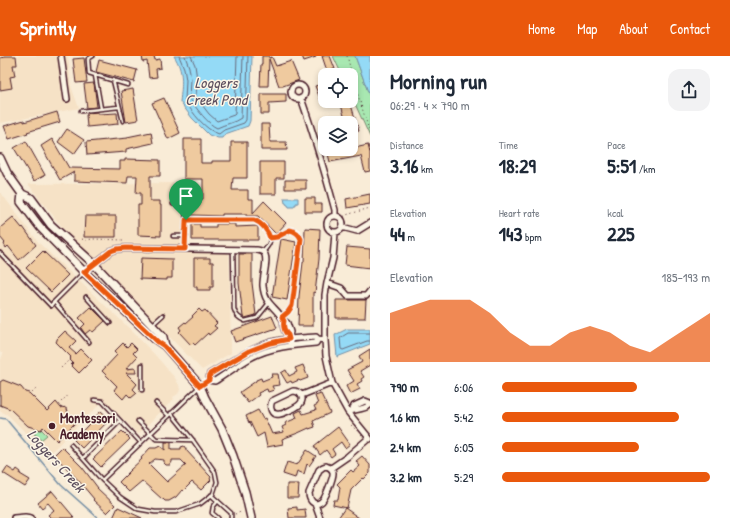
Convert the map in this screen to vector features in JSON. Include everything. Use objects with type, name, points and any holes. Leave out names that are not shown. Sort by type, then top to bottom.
[{"type":"main road","points":[[0,158],[7,173],[22,194],[31,198],[50,225],[94,264],[163,337],[164,346]]},
{"type":"main road","points":[[22,194],[21,202],[40,227],[84,272],[164,346],[200,386],[222,429],[233,456],[245,492],[251,518]]},
{"type":"street","points":[[62,56],[67,100]]},
{"type":"street","points":[[301,98],[314,136],[335,210],[335,215]]},
{"type":"street","points":[[335,215],[342,219],[343,228]]},
{"type":"street","points":[[333,233],[329,231],[326,224],[331,217],[335,215]]},
{"type":"street","points":[[333,233],[343,228],[357,231],[370,224]]},
{"type":"street","points":[[320,518],[315,504],[311,501],[309,496],[319,470],[323,467],[331,468],[370,438],[350,412],[332,383],[326,356],[325,302],[327,283],[333,258],[333,233]]},
{"type":"street","points":[[84,272],[111,251],[117,249],[233,249],[257,250],[263,252],[266,260],[262,280],[263,288],[269,303],[287,322],[290,332],[290,345]]},
{"type":"street","points":[[327,283],[341,288],[348,296],[366,296],[370,291]]},
{"type":"street","points":[[209,380],[210,374],[249,351],[270,343],[289,337],[316,337],[318,339],[325,340]]},
{"type":"street","points":[[200,386],[209,380],[216,381],[250,358],[272,349],[290,345],[316,343],[318,339]]},
{"type":"street","points":[[302,395],[332,383]]},
{"type":"street","points":[[293,391],[302,395],[300,405],[281,414],[276,414],[270,409],[272,401],[293,391]]},
{"type":"street","points":[[350,412],[368,407],[370,404]]},
{"type":"street","points":[[315,504],[320,503],[324,499],[334,475],[331,468]]},
{"type":"street","points":[[14,518],[31,518]]},
{"type":"lane","points":[[93,56],[88,59],[89,73],[128,85]]},
{"type":"lane","points":[[95,75],[101,109]]},
{"type":"lane","points":[[113,80],[123,122]]},
{"type":"lane","points":[[81,111],[119,107]]},
{"type":"lane","points":[[173,204],[186,205],[185,249]]},
{"type":"lane","points":[[186,220],[254,220],[262,225],[270,238],[270,242],[263,252]]},
{"type":"lane","points":[[270,238],[277,237],[290,230],[300,236],[301,239],[292,306],[283,319]]},
{"type":"lane","points":[[173,236],[186,236]]},
{"type":"lane","points":[[233,249],[235,314],[245,321],[257,318],[269,303]]},
{"type":"lane","points":[[0,253],[51,306],[84,272]]},
{"type":"lane","points":[[86,297],[110,323]]},
{"type":"lane","points":[[54,302],[89,342]]},
{"type":"lane","points":[[152,326],[163,315]]},
{"type":"lane","points":[[142,364],[142,390]]},
{"type":"lane","points":[[102,480],[200,386]]},
{"type":"lane","points":[[94,400],[102,401],[141,443]]},
{"type":"lane","points":[[71,445],[102,480],[120,497],[138,509],[155,512],[176,512],[200,504],[213,494],[217,482],[215,472],[193,440],[170,415],[156,403]]},
{"type":"lane","points":[[83,458],[120,421]]},
{"type":"lane","points":[[138,421],[156,440],[193,440]]},
{"type":"lane","points":[[211,495],[231,513],[231,518]]},
{"type":"lane","points":[[218,501],[213,507],[212,513],[218,518]]},
{"type":"path","points":[[347,56],[370,133]]},
{"type":"path","points":[[342,219],[346,215],[370,208]]},
{"type":"path","points":[[333,233],[326,229],[325,221],[328,217],[335,215],[342,219],[344,223],[343,228]]},
{"type":"path","points":[[82,239],[123,240]]},
{"type":"path","points":[[61,368],[68,361]]},
{"type":"path","points":[[32,393],[37,388]]},
{"type":"path","points":[[61,402],[67,396]]},
{"type":"path","points":[[348,421],[358,433]]},
{"type":"path","points":[[234,514],[241,512]]},
{"type":"shaded area","points":[[0,56],[68,56],[71,86],[79,108],[0,123]]},
{"type":"shaded area","points":[[186,183],[189,195],[189,245],[229,245],[231,353],[202,370],[66,232],[28,184]]},
{"type":"shaded area","points":[[0,193],[39,243],[129,328],[175,378],[180,390],[178,394],[173,397],[174,399],[138,434],[104,400],[48,455],[8,415],[0,411],[0,362],[3,354],[0,352]]},
{"type":"green space","points":[[333,56],[355,56],[370,97],[370,137],[357,108],[358,68],[339,68]]},
{"type":"green space","points":[[37,428],[41,429],[47,435],[41,440],[34,434]]},
{"type":"water","name":"Loggers Creek Pond","points":[[174,56],[252,56],[250,121],[248,126],[225,134],[222,138],[209,135],[192,118],[180,102],[182,83],[181,72]]},
{"type":"water","points":[[355,56],[370,56],[370,97]]},
{"type":"water","points":[[284,198],[298,198],[298,203],[294,205],[294,207],[289,207],[285,203]]},
{"type":"water","points":[[347,329],[370,329],[370,344],[337,357],[335,335]]},
{"type":"building","points":[[4,56],[16,56],[17,65],[13,65],[15,76],[10,77],[12,88],[0,90],[0,58],[5,57]]},
{"type":"building","points":[[142,56],[154,56],[155,60],[160,59],[161,68],[156,69],[157,77],[149,78],[147,61],[143,62]]},
{"type":"building","points":[[262,56],[269,56],[269,58],[272,57],[276,66],[291,61],[299,80],[279,86],[269,59],[268,86],[260,86]]},
{"type":"building","points":[[302,56],[316,56],[316,57],[304,61]]},
{"type":"building","points":[[322,56],[330,56],[335,68],[326,68]]},
{"type":"building","points":[[84,58],[87,82],[76,83],[73,59]]},
{"type":"building","points":[[99,60],[137,70],[134,82],[96,72]]},
{"type":"building","points":[[94,83],[97,107],[87,108],[84,84]]},
{"type":"building","points":[[318,85],[318,94],[315,86]]},
{"type":"building","points":[[133,89],[138,120],[126,122],[121,91]]},
{"type":"building","points":[[261,94],[286,94],[286,102],[269,103],[269,114],[261,114]]},
{"type":"building","points":[[164,98],[180,133],[168,139],[152,103]]},
{"type":"building","points":[[342,108],[352,108],[354,116],[344,116]]},
{"type":"building","points":[[57,112],[60,122],[9,139],[4,126],[24,120],[24,122]]},
{"type":"building","points":[[98,112],[98,114],[117,113],[118,124],[87,127],[87,113]]},
{"type":"building","points":[[261,124],[269,124],[270,142],[286,142],[287,150],[261,150]]},
{"type":"building","points":[[67,129],[84,140],[74,154],[58,142]]},
{"type":"building","points":[[151,132],[153,143],[126,149],[126,152],[87,155],[86,142],[128,138],[127,137]]},
{"type":"building","points":[[52,139],[69,168],[120,169],[120,161],[125,161],[125,159],[160,160],[160,176],[150,176],[150,201],[160,201],[161,236],[138,235],[138,205],[141,205],[141,193],[136,193],[137,176],[128,176],[127,183],[74,181],[74,172],[60,180],[41,146]]},
{"type":"building","points":[[184,139],[201,139],[201,163],[212,163],[212,161],[231,161],[231,142],[247,142],[247,178],[233,178],[232,190],[248,190],[248,199],[253,199],[253,213],[264,201],[286,223],[276,234],[258,216],[246,216],[246,214],[222,214],[222,216],[192,215],[192,199],[203,199],[203,179],[184,179]]},
{"type":"building","points":[[26,141],[45,175],[34,181],[14,148]]},
{"type":"building","points":[[368,145],[370,153],[370,171],[365,172],[361,156],[330,162],[328,156],[358,156],[358,147]]},
{"type":"building","points":[[260,162],[284,162],[284,178],[276,178],[276,194],[260,194]]},
{"type":"building","points":[[285,180],[306,180],[306,189],[285,189]]},
{"type":"building","points":[[370,194],[370,204],[347,208],[346,199]]},
{"type":"building","points":[[305,198],[315,198],[315,204],[322,204],[322,212],[305,212]]},
{"type":"building","points":[[85,216],[116,216],[116,237],[84,237]]},
{"type":"building","points":[[13,217],[22,228],[23,227],[36,245],[19,260],[8,246],[6,248],[5,243],[0,237],[0,228]]},
{"type":"building","points":[[192,224],[200,224],[200,227],[216,227],[216,224],[235,224],[235,227],[258,226],[258,240],[192,240]]},
{"type":"building","points":[[305,228],[320,229],[319,259],[315,293],[313,292],[313,326],[298,326],[299,296],[304,262]]},
{"type":"building","points":[[281,239],[296,242],[287,300],[272,297]]},
{"type":"building","points":[[347,247],[370,249],[370,268],[345,265]]},
{"type":"building","points":[[43,251],[68,275],[51,292],[26,268]]},
{"type":"building","points":[[239,254],[252,254],[252,283],[256,315],[245,318],[243,317],[239,283]]},
{"type":"building","points":[[141,258],[172,259],[172,278],[167,278],[167,280],[140,279]]},
{"type":"building","points":[[194,258],[210,258],[210,262],[213,262],[213,287],[210,287],[210,290],[197,290],[197,287],[194,287]]},
{"type":"building","points":[[336,300],[366,300],[365,318],[336,318]]},
{"type":"building","points":[[91,307],[105,321],[93,332],[90,330],[85,334],[81,328],[85,324],[79,318]]},
{"type":"building","points":[[199,309],[202,312],[205,310],[217,323],[214,326],[217,328],[209,335],[208,333],[195,345],[193,343],[191,345],[179,332],[181,330],[179,327],[193,317],[192,316]]},
{"type":"building","points":[[272,316],[277,328],[235,342],[231,331]]},
{"type":"building","points":[[65,331],[76,341],[69,348],[76,354],[81,349],[92,360],[79,373],[71,365],[73,363],[70,360],[71,357],[56,342]]},
{"type":"building","points":[[123,343],[127,347],[131,343],[137,349],[133,353],[137,357],[126,369],[135,368],[136,373],[126,373],[137,384],[133,389],[137,393],[131,398],[127,394],[123,399],[114,390],[117,386],[102,371],[117,355],[114,352]]},
{"type":"building","points":[[370,349],[370,365],[360,371],[364,377],[361,379],[362,381],[357,384],[360,389],[350,394],[346,386],[354,381],[347,370],[362,362],[359,356]]},
{"type":"building","points":[[303,365],[308,378],[287,383],[281,373],[286,370],[289,376],[297,372],[295,368]]},
{"type":"building","points":[[271,374],[278,374],[280,385],[272,386],[274,390],[268,392],[267,389],[258,393],[259,395],[248,403],[240,392],[256,380],[261,378],[262,381],[272,377]]},
{"type":"building","points":[[3,380],[21,387],[47,411],[56,402],[61,408],[64,407],[68,410],[68,416],[75,423],[57,441],[43,427],[41,430],[28,426],[10,409],[0,405],[0,382]]},
{"type":"building","points":[[321,394],[330,413],[313,421],[315,427],[282,439],[283,444],[267,447],[264,433],[257,437],[246,416],[258,410],[263,419],[265,418],[272,434],[284,432],[282,427],[286,425],[285,423],[297,418],[295,413],[301,410],[303,414],[316,410],[314,406],[318,404],[315,396]]},
{"type":"building","points":[[101,411],[110,419],[82,448],[74,440]]},
{"type":"building","points":[[338,427],[350,444],[345,448],[341,442],[332,449],[335,454],[331,457],[326,450],[320,455],[314,446]]},
{"type":"building","points":[[122,431],[130,439],[101,467],[93,459]]},
{"type":"building","points":[[165,442],[171,442],[171,449],[181,449],[181,447],[184,446],[211,477],[211,480],[201,490],[192,482],[176,497],[169,501],[162,499],[142,481],[129,492],[119,482],[142,459],[141,458],[150,448],[160,446],[165,450]],"holes":[[[155,459],[164,460],[166,465],[170,465],[172,460],[181,460],[186,465],[167,482],[149,464]]]},
{"type":"building","points":[[62,447],[82,467],[97,488],[115,505],[107,513],[93,500],[94,499],[78,480],[54,455]]},
{"type":"building","points":[[307,450],[316,456],[309,466],[307,464],[304,474],[297,471],[295,478],[283,474],[287,462],[297,465]]},
{"type":"building","points":[[362,456],[370,465],[370,473],[351,490],[347,508],[333,505],[334,500],[338,500],[340,487],[337,484],[351,470],[353,472],[360,466],[356,461]]},
{"type":"building","points":[[7,467],[15,472],[17,469],[21,472],[20,474],[30,480],[25,487],[3,473]]},
{"type":"building","points":[[287,484],[299,484],[298,498],[287,498]]},
{"type":"building","points":[[52,491],[74,518],[51,518],[48,515],[54,510],[48,503],[42,508],[38,503]]},
{"type":"building","points":[[118,507],[142,518],[113,518]]},
{"type":"building","points":[[297,507],[297,510],[305,509],[306,518],[289,518],[288,508]]},
{"type":"building","points":[[345,508],[359,518],[338,518]]},
{"type":"waterway","name":"Loggers Creek","points":[[0,418],[6,419],[61,485],[98,518]]},
{"type":"place","name":"Montessori Academy","points":[[52,426]]},
{"type":"route","points":[[186,220],[254,220],[262,225],[270,238],[277,237],[290,230],[293,230],[300,236],[301,239],[292,306],[282,317],[289,339],[270,343],[249,351],[210,374],[209,380],[200,386],[164,346],[84,272],[111,251],[117,249],[185,249],[186,220]]}]
